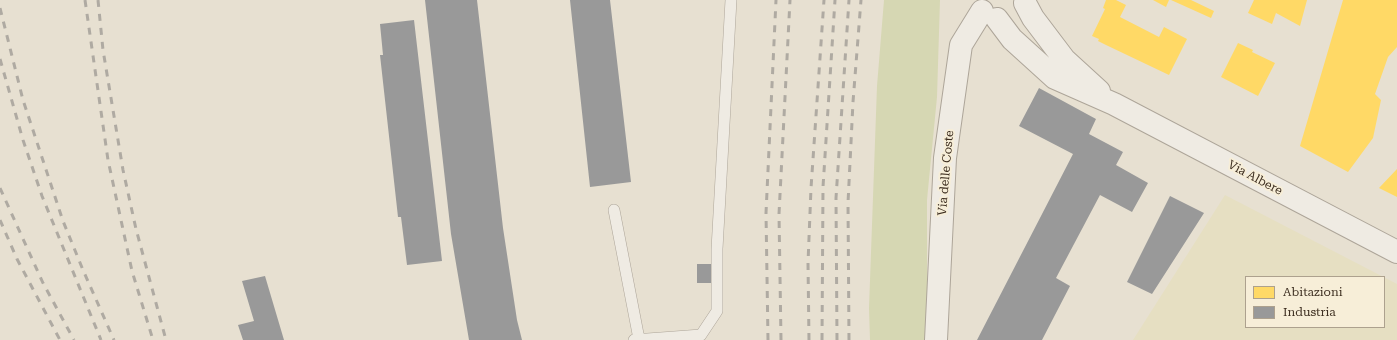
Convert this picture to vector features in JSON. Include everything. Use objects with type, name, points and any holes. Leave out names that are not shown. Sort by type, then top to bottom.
[{"type":"street","name":"Via Albere","points":[[985,10],[1008,18],[1018,12],[1025,1]]},
{"type":"street","name":"Via Albere","points":[[1025,1],[1033,18],[1064,59],[1114,104]]},
{"type":"street","name":"Via Albere","points":[[985,10],[1012,40],[1055,78],[1114,104],[1397,252]]},
{"type":"street","name":"Via delle Coste","points":[[936,340],[945,158],[961,45],[985,10]]},
{"type":"lane","points":[[614,210],[637,339],[701,335],[717,311],[717,249],[731,0]]},
{"type":"shaded area","points":[[1225,195],[1381,276],[1245,276],[1245,328],[1385,328],[1385,278],[1397,284],[1397,340],[1133,340]]},
{"type":"green space","points":[[884,0],[940,0],[937,97],[927,200],[927,340],[870,340],[869,308],[877,86]]},
{"type":"building: Abitazioni","points":[[1106,0],[1116,0],[1126,5],[1120,17],[1159,37],[1164,27],[1187,39],[1169,75],[1098,41],[1099,39],[1092,36],[1105,9],[1103,8]]},
{"type":"building: Abitazioni","points":[[1153,0],[1169,0],[1166,7]]},
{"type":"building: Abitazioni","points":[[1171,0],[1191,0],[1214,11],[1211,18]]},
{"type":"building: Abitazioni","points":[[1254,0],[1307,0],[1300,26],[1276,13],[1272,24],[1248,13]]},
{"type":"building: Abitazioni","points":[[1343,0],[1397,0],[1397,47],[1388,57],[1375,94],[1381,100],[1373,138],[1348,172],[1300,146]]},
{"type":"building: Abitazioni","points":[[1238,43],[1253,50],[1252,52],[1275,63],[1258,96],[1221,77]]},
{"type":"building: Abitazioni","points":[[1397,169],[1397,197],[1379,188]]},
{"type":"building: Industria","points":[[425,0],[477,0],[503,228],[517,320],[522,340],[469,340],[451,234]]},
{"type":"building: Industria","points":[[570,0],[610,0],[631,182],[590,187]]},
{"type":"building: Industria","points":[[414,20],[442,261],[407,265],[401,217],[398,217],[380,55],[383,55],[380,24]]},
{"type":"building: Industria","points":[[1039,88],[1096,119],[1089,134],[1123,152],[1116,165],[1148,183],[1132,212],[1100,195],[1056,278],[1070,286],[1042,340],[977,340],[1073,154],[1019,126]]},
{"type":"building: Industria","points":[[1170,196],[1204,213],[1152,294],[1127,282]]},
{"type":"building: Industria","points":[[697,264],[712,264],[712,283],[697,283]]},
{"type":"building: Industria","points":[[265,276],[284,340],[243,340],[238,325],[254,321],[242,281]]},
{"type":"railway","points":[[85,0],[108,160],[132,271],[153,340]]},
{"type":"railway","points":[[98,0],[103,50],[123,170],[136,229],[166,340]]},
{"type":"railway","points":[[768,340],[766,213],[776,0]]},
{"type":"railway","points":[[781,340],[779,214],[790,0]]},
{"type":"railway","points":[[809,340],[808,263],[811,188],[824,0]]},
{"type":"railway","points":[[822,340],[823,187],[835,0]]},
{"type":"railway","points":[[837,340],[836,198],[849,0]]},
{"type":"railway","points":[[849,340],[848,203],[853,102],[861,0]]},
{"type":"railway","points":[[0,8],[23,100],[63,221],[114,340]]},
{"type":"railway","points":[[0,59],[23,140],[42,196],[101,340]]},
{"type":"railway","points":[[0,188],[43,283],[74,340]]},
{"type":"railway","points":[[0,220],[17,259],[60,340]]}]
